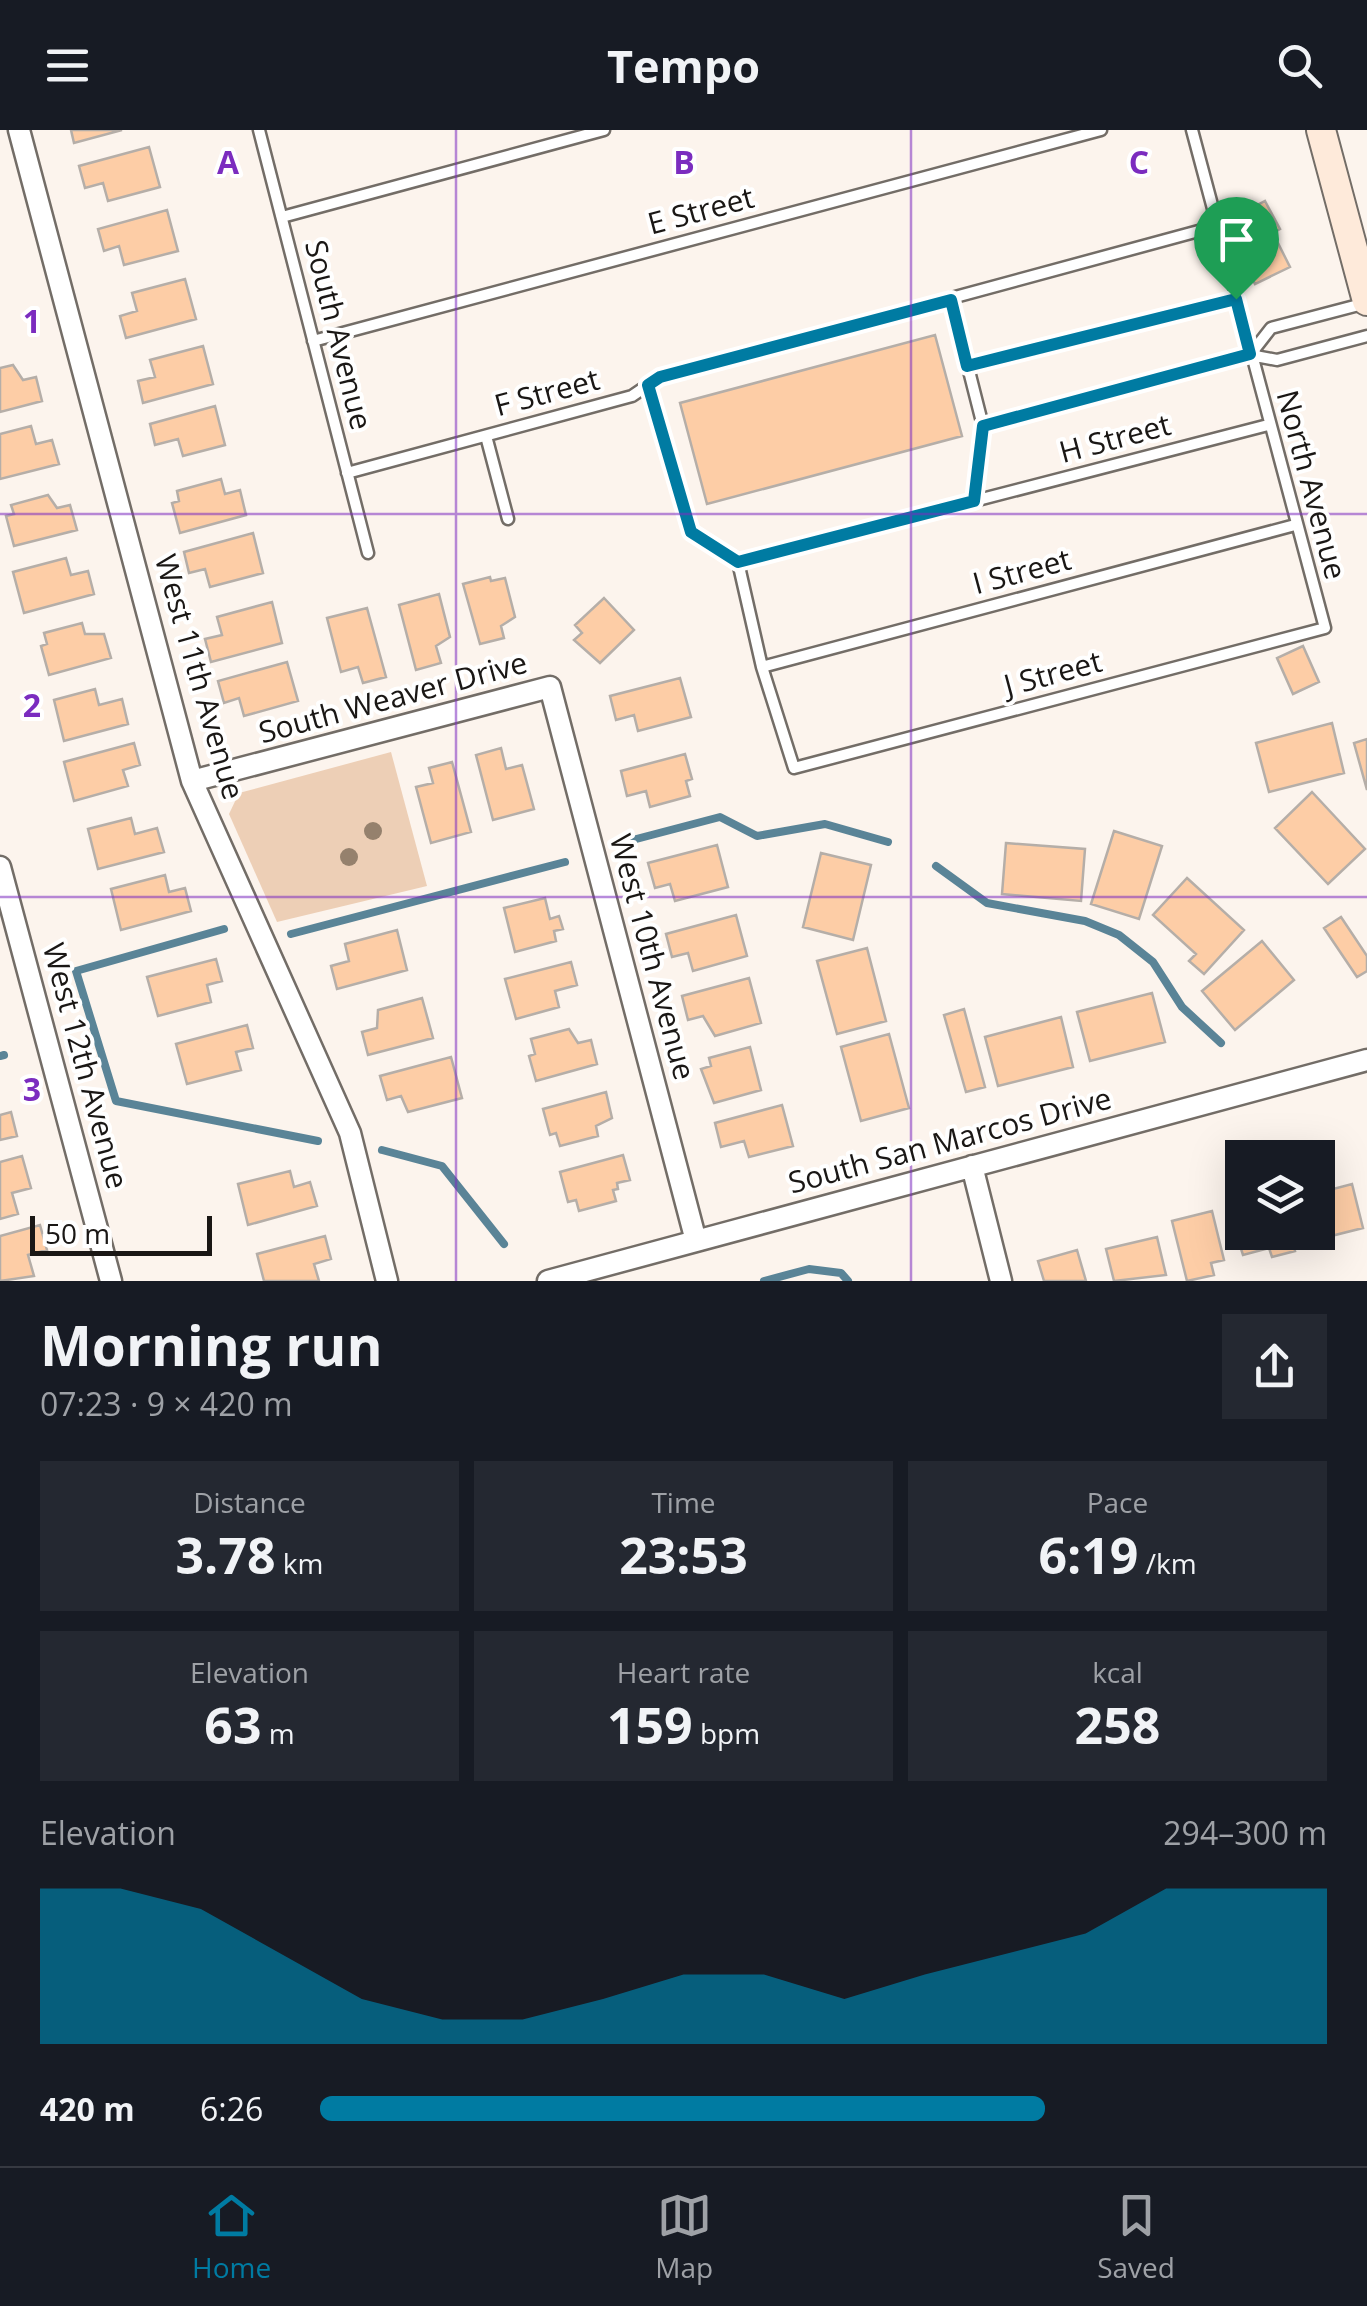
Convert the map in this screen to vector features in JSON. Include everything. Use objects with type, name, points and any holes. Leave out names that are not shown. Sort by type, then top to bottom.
[{"type":"main road","points":[[1321,130],[1367,302]]},
{"type":"street","name":"West 11th Avenue","points":[[19,130],[192,781],[350,1133],[387,1281]]},
{"type":"street","name":"South Weaver Drive","points":[[192,781],[550,687]]},
{"type":"street","name":"West 10th Avenue","points":[[550,687],[696,1242]]},
{"type":"street","name":"West 12th Avenue","points":[[0,867],[112,1281]]},
{"type":"street","name":"South San Marcos Drive","points":[[550,1281],[1367,1060]]},
{"type":"street","points":[[972,1166],[1001,1281]]},
{"type":"lane","name":"South Avenue","points":[[260,130],[368,553]]},
{"type":"lane","points":[[282,217],[604,130]]},
{"type":"lane","name":"E Street","points":[[313,341],[1101,130]]},
{"type":"lane","name":"North Avenue","points":[[1192,130],[1324,628]]},
{"type":"lane","name":"F Street","points":[[348,473],[632,396],[660,377],[1218,226]]},
{"type":"lane","points":[[967,366],[1236,299]]},
{"type":"lane","points":[[951,300],[983,426],[974,501]]},
{"type":"lane","points":[[1250,354],[1271,328],[1367,302]]},
{"type":"lane","points":[[983,426],[1250,354],[1278,360],[1367,336]]},
{"type":"lane","points":[[648,385],[691,532],[738,562],[762,667]]},
{"type":"lane","name":"H Street","points":[[738,562],[1268,424]]},
{"type":"lane","points":[[486,436],[508,519]]},
{"type":"lane","name":"I Street","points":[[762,667],[1295,525]]},
{"type":"lane","name":"J Street","points":[[762,667],[794,768],[1324,628]]},
{"type":"shaded area","points":[[391,752],[427,886],[277,922],[229,814],[239,793]]},
{"type":"building","points":[[71,130],[122,130],[74,143]]},
{"type":"building","points":[[149,147],[160,187],[108,201],[103,183],[85,188],[79,166]]},
{"type":"building","points":[[1265,201],[1280,229],[1244,248],[1229,220]]},
{"type":"building","points":[[167,210],[178,251],[124,265],[119,246],[104,251],[98,229]]},
{"type":"building","points":[[1275,237],[1290,267],[1255,284],[1240,255]]},
{"type":"building","points":[[185,279],[196,319],[126,338],[120,316],[137,311],[132,293]]},
{"type":"building","points":[[935,335],[962,436],[707,504],[680,403]]},
{"type":"building","points":[[203,346],[213,384],[143,403],[138,381],[155,377],[150,360]]},
{"type":"building","points":[[13,365],[23,380],[36,377],[42,401],[0,412],[0,368]]},
{"type":"building","points":[[215,406],[225,445],[183,456],[178,439],[155,445],[150,424]]},
{"type":"building","points":[[31,426],[36,444],[52,440],[59,464],[0,479],[0,434]]},
{"type":"building","points":[[221,479],[225,494],[240,490],[246,515],[180,533],[172,503],[179,501],[177,491]]},
{"type":"building","points":[[48,495],[57,508],[70,505],[77,530],[14,546],[6,516],[14,514],[11,505]]},
{"type":"building","points":[[253,533],[263,573],[210,587],[205,569],[189,573],[184,552]]},
{"type":"building","points":[[66,558],[71,575],[88,571],[94,594],[24,613],[13,572]]},
{"type":"building","points":[[490,577],[491,581],[505,578],[515,617],[501,626],[504,638],[480,644],[463,584]]},
{"type":"building","points":[[439,594],[450,637],[436,646],[441,663],[416,670],[399,605]]},
{"type":"building","points":[[604,598],[634,630],[600,663],[574,640],[582,633],[575,625]]},
{"type":"building","points":[[272,602],[282,643],[211,662],[205,639],[222,635],[217,617]]},
{"type":"building","points":[[367,608],[386,677],[363,683],[358,667],[341,672],[327,618]]},
{"type":"building","points":[[82,623],[85,634],[104,634],[111,658],[49,675],[41,646],[47,644],[44,633]]},
{"type":"building","points":[[1303,646],[1319,682],[1293,694],[1277,658]]},
{"type":"building","points":[[287,662],[298,701],[244,716],[239,698],[224,703],[218,681]]},
{"type":"building","points":[[680,678],[691,717],[638,731],[634,715],[616,720],[610,696]]},
{"type":"building","points":[[95,689],[99,705],[122,699],[128,724],[64,741],[54,700]]},
{"type":"building","points":[[1332,723],[1344,773],[1269,792],[1256,743]]},
{"type":"building","points":[[1367,739],[1367,790],[1354,743]]},
{"type":"building","points":[[134,743],[140,765],[123,770],[128,786],[74,801],[64,762]]},
{"type":"building","points":[[501,748],[506,769],[522,765],[534,809],[493,820],[476,755]]},
{"type":"building","points":[[685,754],[692,779],[686,781],[690,796],[650,807],[646,791],[627,796],[621,771]]},
{"type":"building","points":[[452,762],[471,832],[431,843],[416,787],[433,783],[429,768]]},
{"type":"building","points":[[1312,792],[1365,849],[1328,884],[1275,828]]},
{"type":"building","points":[[131,818],[135,834],[157,828],[164,852],[98,869],[88,829]]},
{"type":"building","points":[[1114,831],[1162,846],[1139,919],[1091,904]]},
{"type":"building","points":[[1006,843],[1085,849],[1081,901],[1002,894]]},
{"type":"building","points":[[717,845],[728,887],[675,901],[670,884],[655,888],[648,863]]},
{"type":"building","points":[[821,853],[871,865],[853,940],[803,927]]},
{"type":"building","points":[[165,875],[169,892],[185,888],[191,911],[121,930],[111,889]]},
{"type":"building","points":[[1187,878],[1244,930],[1204,974],[1189,961],[1196,954],[1153,915]]},
{"type":"building","points":[[545,898],[550,919],[559,916],[563,929],[554,931],[556,941],[515,952],[504,908]]},
{"type":"building","points":[[736,915],[747,956],[693,971],[688,953],[672,957],[666,934]]},
{"type":"building","points":[[1341,917],[1367,956],[1367,971],[1357,977],[1324,928]]},
{"type":"building","points":[[397,930],[407,970],[337,989],[331,966],[349,961],[345,944]]},
{"type":"building","points":[[1262,941],[1294,980],[1235,1030],[1202,991]]},
{"type":"building","points":[[867,948],[886,1021],[837,1034],[817,961]]},
{"type":"building","points":[[216,959],[222,981],[207,985],[211,1002],[158,1016],[147,977]]},
{"type":"building","points":[[571,962],[577,985],[555,991],[559,1007],[516,1019],[505,979]]},
{"type":"building","points":[[749,978],[761,1023],[715,1036],[703,1016],[688,1020],[682,996]]},
{"type":"building","points":[[1152,993],[1165,1042],[1090,1061],[1077,1012]]},
{"type":"building","points":[[422,998],[433,1038],[368,1055],[362,1032],[377,1028],[378,1010]]},
{"type":"building","points":[[964,1009],[985,1087],[966,1092],[944,1015]]},
{"type":"building","points":[[1061,1017],[1073,1067],[998,1086],[985,1037]]},
{"type":"building","points":[[247,1025],[253,1048],[236,1052],[241,1070],[187,1084],[176,1044]]},
{"type":"building","points":[[569,1029],[578,1043],[591,1040],[597,1064],[536,1081],[529,1056],[535,1054],[531,1039]]},
{"type":"building","points":[[889,1034],[909,1108],[861,1121],[841,1047]]},
{"type":"building","points":[[750,1047],[761,1090],[714,1103],[701,1069],[711,1066],[709,1058]]},
{"type":"building","points":[[451,1057],[462,1098],[408,1112],[401,1096],[387,1100],[380,1076]]},
{"type":"building","points":[[606,1092],[612,1118],[596,1126],[598,1136],[560,1146],[556,1133],[550,1135],[543,1109]]},
{"type":"building","points":[[782,1105],[793,1146],[749,1157],[744,1141],[721,1147],[715,1123]]},
{"type":"building","points":[[11,1112],[17,1136],[0,1140],[0,1115]]},
{"type":"building","points":[[623,1155],[630,1180],[617,1183],[618,1189],[613,1190],[616,1201],[579,1211],[576,1200],[568,1202],[560,1172]]},
{"type":"building","points":[[22,1156],[31,1188],[12,1193],[18,1214],[0,1219],[0,1162]]},
{"type":"building","points":[[290,1171],[294,1187],[310,1182],[317,1206],[248,1225],[238,1184]]},
{"type":"building","points":[[1352,1184],[1363,1228],[1335,1235],[1335,1188]]},
{"type":"building","points":[[1212,1211],[1224,1260],[1211,1263],[1214,1275],[1187,1281],[1172,1221]]},
{"type":"building","points":[[40,1225],[47,1250],[28,1255],[34,1276],[0,1281],[0,1236]]},
{"type":"building","points":[[325,1236],[331,1259],[314,1264],[319,1281],[264,1281],[257,1254]]},
{"type":"building","points":[[1157,1237],[1166,1275],[1114,1281],[1106,1249]]},
{"type":"building","points":[[1077,1250],[1086,1281],[1044,1281],[1038,1261]]},
{"type":"building","points":[[1270,1250],[1295,1250],[1295,1251],[1272,1257]]},
{"type":"waterway","points":[[621,843],[720,817],[757,836],[825,824],[888,842]]},
{"type":"waterway","points":[[291,934],[565,862]]},
{"type":"waterway","points":[[936,866],[987,903],[1085,921],[1119,935],[1153,962],[1182,1007],[1221,1043]]},
{"type":"waterway","points":[[224,929],[76,971],[116,1101],[318,1141]]},
{"type":"waterway","points":[[0,1056],[4,1055]]},
{"type":"waterway","points":[[382,1150],[442,1166],[504,1244]]},
{"type":"waterway","points":[[764,1281],[809,1269],[841,1273],[848,1281]]},
{"type":"route","points":[[1236,299],[1250,354],[983,426],[974,501],[738,562],[691,532],[648,385],[660,377],[951,300],[967,366],[1236,299]]}]
